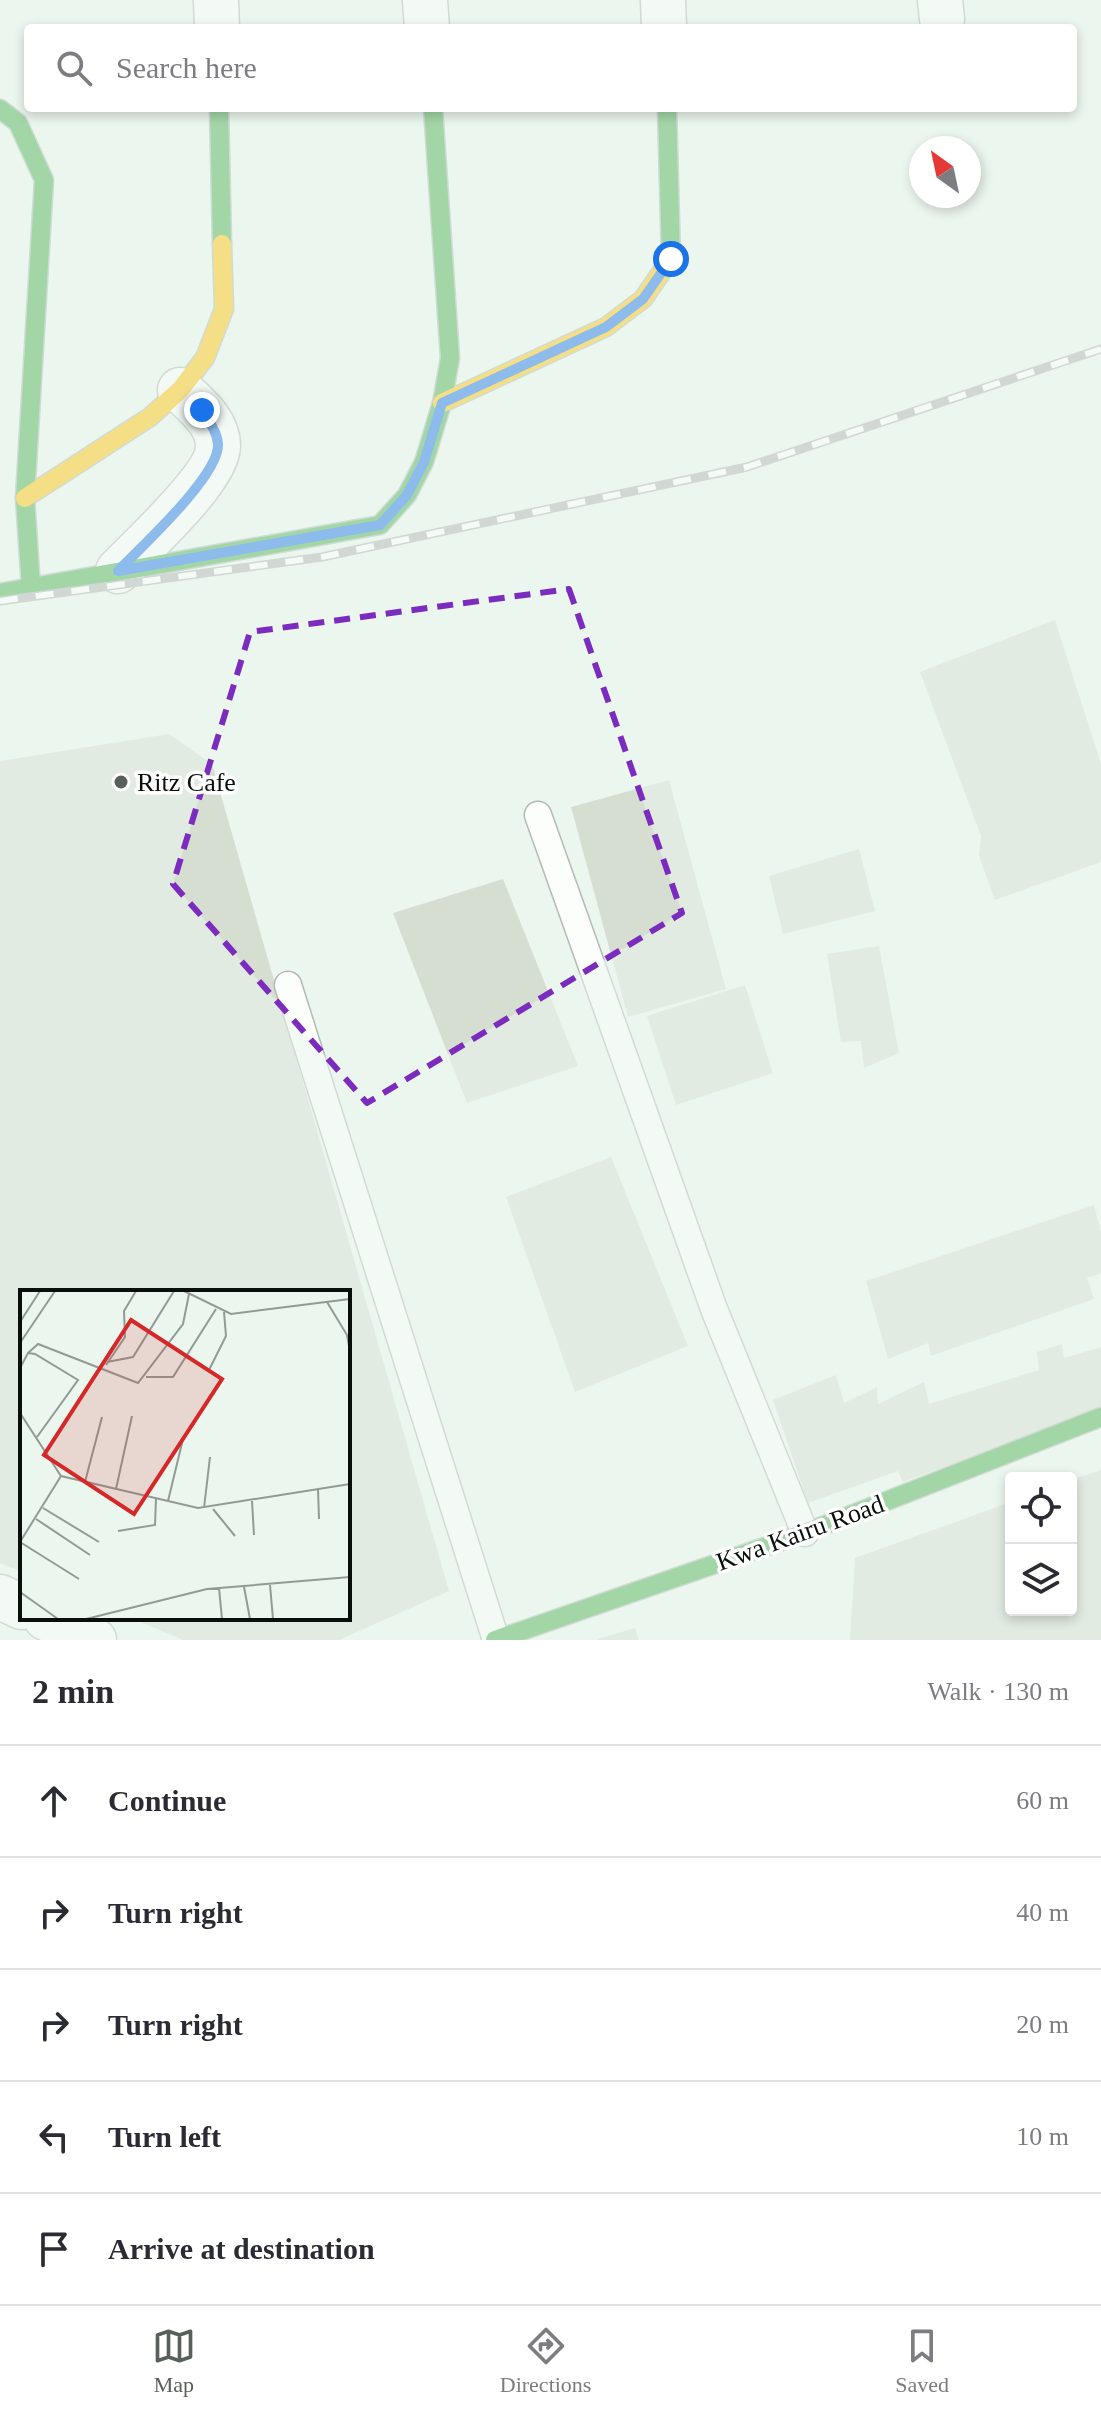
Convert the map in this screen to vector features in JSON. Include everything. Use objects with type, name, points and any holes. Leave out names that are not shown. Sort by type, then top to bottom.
[{"type":"street","points":[[216,0],[217,24]]},
{"type":"street","points":[[425,0],[427,24]]},
{"type":"street","points":[[663,0],[664,24]]},
{"type":"street","points":[[0,109],[18,123],[44,180],[25,498],[31,587]]},
{"type":"street","points":[[25,498],[150,417],[180,390],[205,358],[224,309],[219,112]]},
{"type":"street","points":[[0,593],[380,525],[407,495],[424,462],[442,403],[450,358],[433,112]]},
{"type":"street","points":[[442,403],[606,327],[643,299],[671,259],[667,112]]},
{"type":"street","points":[[118,571],[203,481],[216,460],[218,443],[213,427],[202,410],[180,390]]},
{"type":"street","name":"Kwa Kairu Road","points":[[496,1640],[805,1533],[1101,1417]]},
{"type":"street","points":[[0,1597],[20,1606]]},
{"type":"street","points":[[50,1620],[94,1640]]},
{"type":"lane","points":[[538,815],[714,1309],[805,1533]]},
{"type":"lane","points":[[288,985],[496,1640]]},
{"type":"highlighted area","points":[[569,589],[682,913],[367,1103],[173,884],[250,632]]},
{"type":"building","points":[[1055,620],[1101,764],[1101,862],[995,900],[979,856],[981,836],[920,672]]},
{"type":"building","points":[[169,734],[212,764],[449,1591],[339,1640],[183,1640],[136,1620],[350,1620],[350,1290],[20,1290],[20,1571],[0,1563],[0,761]]},
{"type":"building","points":[[669,780],[726,989],[628,1017],[571,807]]},
{"type":"building","points":[[859,849],[875,911],[783,934],[769,876]]},
{"type":"building","points":[[503,879],[578,1066],[467,1103],[393,913]]},
{"type":"building","points":[[879,946],[899,1053],[864,1068],[861,1041],[841,1042],[827,954]]},
{"type":"building","points":[[745,985],[773,1073],[676,1105],[647,1016]]},
{"type":"building","points":[[611,1157],[688,1346],[575,1392],[506,1197]]},
{"type":"building","points":[[1094,1205],[1101,1233],[1101,1273],[1087,1278],[1094,1299],[931,1356],[928,1343],[888,1359],[866,1281]]},
{"type":"building","points":[[1062,1344],[1064,1358],[1101,1347],[1101,1410],[903,1482],[898,1471],[808,1503],[773,1400],[836,1375],[844,1403],[877,1387],[878,1404],[924,1382],[929,1404],[1039,1370],[1037,1352]]},
{"type":"building","points":[[1101,1470],[1101,1640],[850,1640],[855,1558],[1005,1504],[1005,1616],[1077,1616],[1077,1478]]},
{"type":"building","points":[[635,1628],[639,1640],[598,1640],[598,1639]]},
{"type":"railway","points":[[0,601],[322,557],[747,467],[1101,349]]},
{"type":"traffic: fast","points":[[0,109],[18,123],[44,180],[25,498],[31,587]]},
{"type":"traffic: fast","points":[[219,112],[222,244]]},
{"type":"traffic: fast","points":[[0,593],[380,525],[407,495],[424,462],[442,403],[450,358],[433,112]]},
{"type":"traffic: fast","points":[[663,270],[671,259],[667,112]]},
{"type":"traffic: fast","points":[[495,1640],[805,1533],[1101,1417]]},
{"type":"traffic: slow","points":[[25,498],[150,417],[180,390],[205,358],[224,309],[222,244]]},
{"type":"traffic: slow","points":[[442,403],[606,327],[643,299],[663,270]]},
{"type":"place","name":"Ritz Cafe","points":[[121,782]]},
{"type":"route","points":[[202,410],[213,427],[218,443],[216,460],[203,481],[118,571],[380,525],[407,495],[424,462],[442,403],[606,327],[643,299],[671,259]]}]
